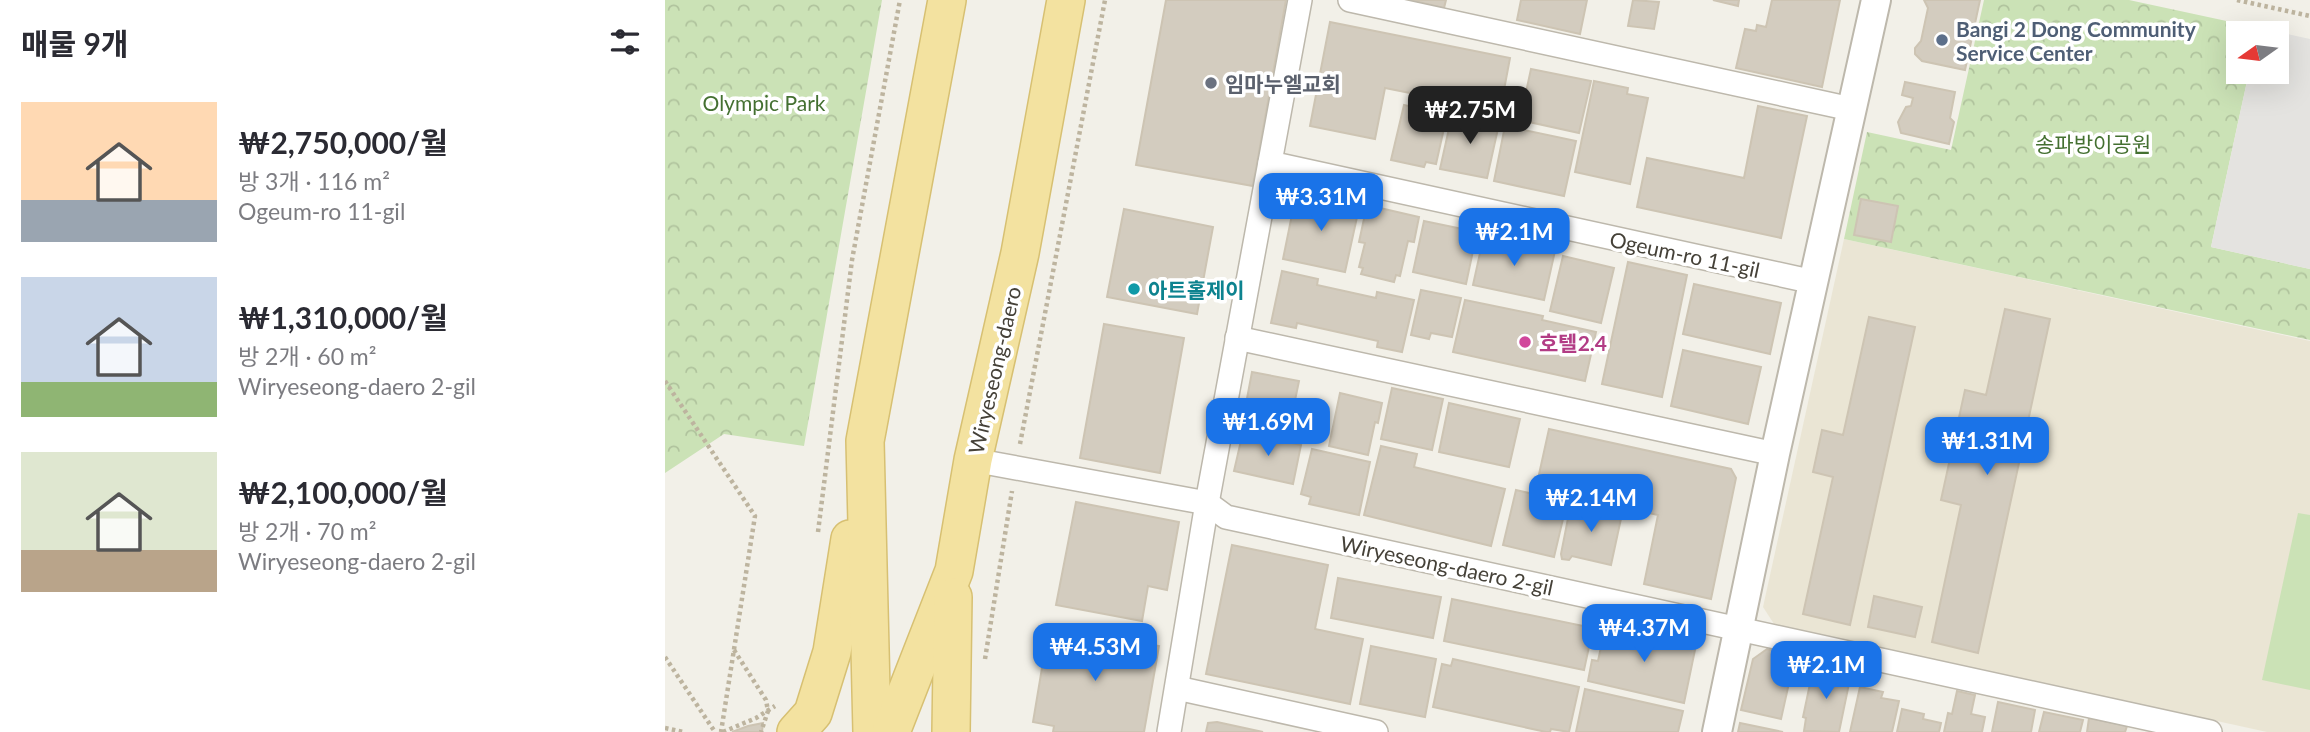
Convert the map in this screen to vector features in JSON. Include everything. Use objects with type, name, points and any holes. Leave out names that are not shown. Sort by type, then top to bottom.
[{"type":"main road","points":[[780,716],[813,713],[832,652],[865,441],[947,0]]},
{"type":"main road","name":"Wiryeseong-daero","points":[[891,732],[954,571],[973,460],[1020,253],[1066,0]]},
{"type":"main road","points":[[865,441],[871,732]]},
{"type":"main road","points":[[951,732],[954,571]]},
{"type":"street","points":[[1169,732],[1207,503],[1300,0]]},
{"type":"street","points":[[1350,0],[1851,109]]},
{"type":"street","points":[[1717,732],[1775,454],[1876,0]]},
{"type":"street","name":"Ogeum-ro 11-gil","points":[[1269,163],[1814,282]]},
{"type":"street","points":[[1237,338],[1775,454]]},
{"type":"street","name":"Wiryeseong-daero 2-gil","points":[[973,460],[1207,503],[1226,517],[2210,732]]},
{"type":"street","points":[[1177,688],[1376,732]]},
{"type":"path","points":[[816,543],[852,260],[900,0]]},
{"type":"path","points":[[984,666],[1015,468],[1105,0]]},
{"type":"path","points":[[2237,0],[2310,16]]},
{"type":"path","points":[[665,381],[755,516],[722,732],[780,716]]},
{"type":"path","points":[[734,650],[766,700],[780,716]]},
{"type":"path","points":[[665,657],[715,732]]},
{"type":"path","points":[[761,732],[780,716]]},
{"type":"path","points":[[665,728],[684,732]]},
{"type":"shaded area","points":[[2289,34],[2310,39],[2310,269],[2211,247],[2246,84],[2289,84]]},
{"type":"shaded area","points":[[1844,239],[2310,341],[2310,732],[2267,732],[1774,624],[1763,607]]},
{"type":"green space","name":"Olympic Park","points":[[665,0],[882,0],[804,446],[724,434],[665,473]]},
{"type":"green space","name":"송파방이공원","points":[[1984,0],[2129,0],[2226,21],[2226,84],[2246,84],[2211,247],[2310,269],[2310,340],[1844,239],[1867,132],[1951,150]]},
{"type":"green space","points":[[2298,513],[2310,515],[2310,690],[2262,680]]},
{"type":"building","name":"임마누엘교회","points":[[1166,0],[1286,0],[1253,186],[1136,165]]},
{"type":"building","points":[[1410,0],[1446,0],[1444,8]]},
{"type":"building","points":[[1521,0],[1587,0],[1580,34],[1517,20]]},
{"type":"building","points":[[1633,0],[1659,2],[1654,29],[1628,26]]},
{"type":"building","points":[[1713,0],[1739,0],[1738,6]]},
{"type":"building","points":[[1772,0],[1840,0],[1822,87],[1736,68],[1745,29],[1756,31],[1757,25],[1766,27]]},
{"type":"building","points":[[1924,0],[1980,0],[1965,70],[1922,61],[1915,54],[1915,48],[1921,41],[1928,8]]},
{"type":"building","points":[[1330,22],[1510,58],[1500,111],[1385,88],[1375,139],[1310,126]]},
{"type":"building","points":[[1531,69],[1591,81],[1579,133],[1520,120]]},
{"type":"building","points":[[1594,81],[1628,88],[1627,94],[1648,98],[1630,184],[1575,172]]},
{"type":"building","points":[[1905,82],[1955,92],[1950,118],[1954,122],[1949,144],[1901,133],[1898,122],[1906,107],[1911,106],[1913,98],[1902,95]]},
{"type":"building","points":[[1404,105],[1447,115],[1436,164],[1426,162],[1424,167],[1391,160]]},
{"type":"building","points":[[1758,106],[1807,116],[1781,238],[1637,207],[1647,158],[1744,178]]},
{"type":"building","points":[[1452,115],[1499,124],[1487,178],[1440,169]]},
{"type":"building","points":[[1505,126],[1576,141],[1564,196],[1494,181]]},
{"type":"building","points":[[1296,195],[1359,208],[1345,272],[1283,259]]},
{"type":"building","points":[[1861,199],[1898,206],[1891,242],[1854,235]]},
{"type":"building","points":[[1367,205],[1419,217],[1414,242],[1408,241],[1400,276],[1396,275],[1394,282],[1361,274],[1363,268],[1359,267],[1365,243],[1359,242]]},
{"type":"building","points":[[1124,209],[1213,227],[1197,314],[1107,297]]},
{"type":"building","points":[[1424,221],[1477,232],[1466,284],[1413,272]]},
{"type":"building","points":[[1484,235],[1555,251],[1544,300],[1473,285]]},
{"type":"building","points":[[1563,256],[1614,268],[1601,323],[1550,311]]},
{"type":"building","points":[[1628,262],[1687,275],[1662,397],[1602,384]]},
{"type":"building","points":[[1282,271],[1318,279],[1317,285],[1376,298],[1377,292],[1414,300],[1402,352],[1377,347],[1378,341],[1297,323],[1296,328],[1271,323]]},
{"type":"building","points":[[1694,284],[1781,303],[1770,354],[1683,334]]},
{"type":"building","points":[[1421,290],[1461,298],[1452,337],[1431,333],[1429,339],[1411,335]]},
{"type":"building","name":"호텔2.4","points":[[1465,300],[1543,316],[1542,320],[1596,332],[1585,381],[1453,352]]},
{"type":"building","points":[[2005,309],[2050,319],[1978,653],[1932,642],[1961,505],[1941,500],[1965,390],[1986,395]]},
{"type":"building","points":[[1869,317],[1915,327],[1850,625],[1803,614],[1833,477],[1813,472],[1822,430],[1843,435]]},
{"type":"building","points":[[1104,324],[1184,338],[1160,473],[1080,458]]},
{"type":"building","points":[[1683,350],[1761,367],[1748,424],[1671,406]]},
{"type":"building","points":[[1252,372],[1299,381],[1288,434],[1242,425]]},
{"type":"building","points":[[1392,388],[1443,399],[1432,450],[1381,439]]},
{"type":"building","points":[[1340,393],[1382,403],[1368,455],[1329,446]]},
{"type":"building","points":[[1449,403],[1520,419],[1509,467],[1439,452]]},
{"type":"building","points":[[1549,429],[1731,469],[1736,478],[1711,599],[1644,584],[1658,515],[1536,488]]},
{"type":"building","points":[[1243,432],[1301,445],[1293,484],[1234,471]]},
{"type":"building","points":[[1381,446],[1417,454],[1414,467],[1505,489],[1491,546],[1364,515]]},
{"type":"building","points":[[1312,449],[1370,462],[1359,515],[1309,504],[1311,497],[1301,494]]},
{"type":"building","points":[[1516,490],[1567,502],[1554,557],[1503,545]]},
{"type":"building","points":[[1076,502],[1179,522],[1167,590],[1148,586],[1142,621],[1056,605]]},
{"type":"building","points":[[1571,503],[1622,514],[1611,565],[1572,556],[1569,560],[1562,559]]},
{"type":"building","points":[[1232,545],[1328,565],[1315,629],[1363,639],[1350,704],[1206,674]]},
{"type":"building","points":[[1338,578],[1441,597],[1433,638],[1331,618]]},
{"type":"building","points":[[1874,596],[1922,607],[1915,637],[1868,627]]},
{"type":"building","points":[[1452,599],[1593,628],[1584,670],[1444,641]]},
{"type":"building","points":[[1606,624],[1696,645],[1684,703],[1588,681],[1592,660],[1598,661]]},
{"type":"building","points":[[1049,626],[1159,646],[1144,732],[1053,732],[1054,726],[1033,722]]},
{"type":"building","points":[[1371,646],[1436,659],[1425,717],[1360,704]]},
{"type":"building","points":[[1767,649],[1795,656],[1781,719],[1741,710],[1753,659]]},
{"type":"building","points":[[1453,659],[1579,687],[1569,732],[1551,729],[1546,732],[1433,707],[1442,664],[1451,666]]},
{"type":"building","points":[[1817,666],[1851,674],[1839,732],[1804,731],[1806,718],[1803,717],[1811,679],[1815,680]]},
{"type":"building","points":[[1860,687],[1883,692],[1881,698],[1899,701],[1892,732],[1850,732]]},
{"type":"building","points":[[1585,689],[1683,711],[1678,732],[1576,732]]},
{"type":"building","points":[[1957,691],[1975,695],[1971,714],[1985,717],[1982,732],[1944,732],[1948,713],[1952,714]]},
{"type":"building","points":[[1998,702],[2035,710],[2031,732],[1992,732]]},
{"type":"building","points":[[1902,709],[1924,714],[1923,719],[1941,723],[1939,732],[1897,732]]},
{"type":"building","points":[[2044,712],[2083,720],[2080,732],[2039,732]]},
{"type":"building","points":[[2089,718],[2127,726],[2125,732],[2087,732]]},
{"type":"building","points":[[1217,722],[1263,732],[1206,732],[1208,723]]},
{"type":"building","points":[[763,723],[762,732],[732,732],[748,726]]},
{"type":"building","points":[[1740,723],[1783,732],[1738,732]]},
{"type":"place","name":"Bangi 2 Dong Community Service Center","points":[[1942,40]]},
{"type":"place","name":"임마누엘교회","points":[[1211,83]]},
{"type":"place","name":"아트홀제이","points":[[1134,289]]},
{"type":"place","name":"호텔2.4","points":[[1525,342]]}]
